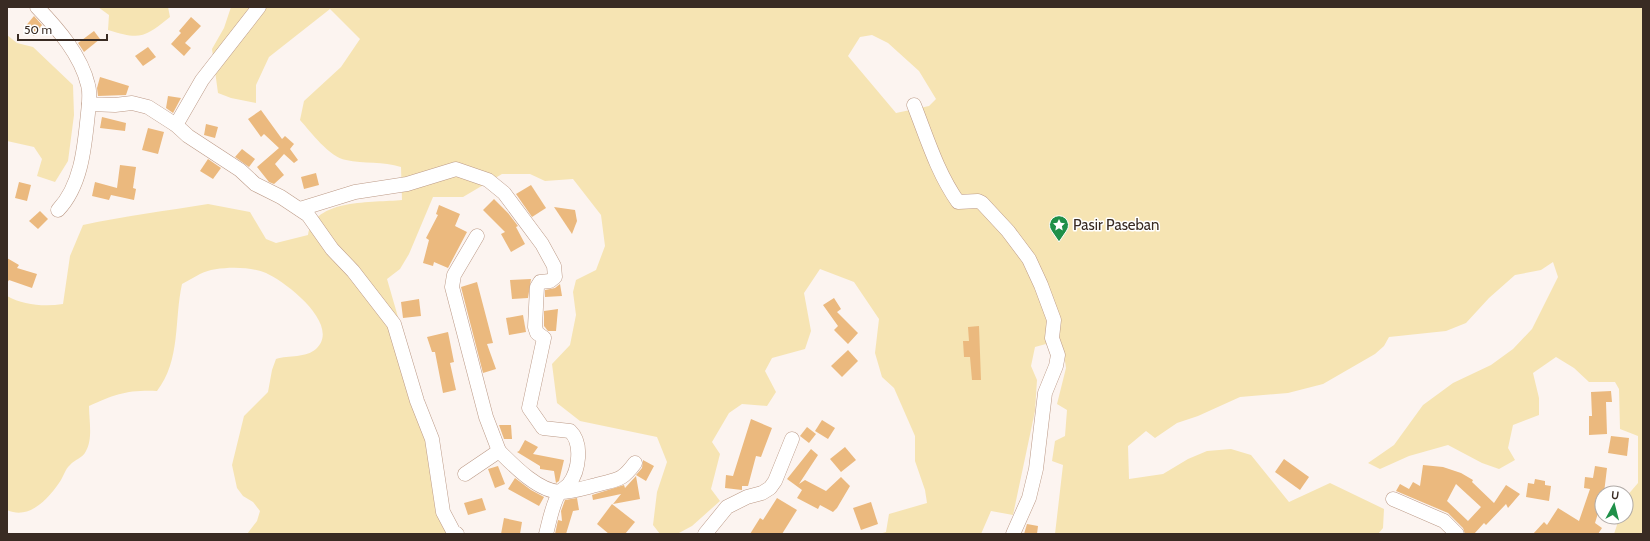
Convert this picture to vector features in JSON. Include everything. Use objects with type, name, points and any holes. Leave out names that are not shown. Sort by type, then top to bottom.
[{"type":"street","points":[[37,7],[67,39],[83,70],[88,85],[89,104],[84,146],[70,193],[58,210]]},
{"type":"street","points":[[176,125],[202,80],[259,7]]},
{"type":"street","points":[[89,104],[114,105],[138,103],[176,125],[188,136],[240,170],[255,184],[300,209],[317,225],[332,249],[358,277],[394,324],[417,401],[432,439],[443,512],[450,526],[457,534]]},
{"type":"street","points":[[914,104],[936,164],[954,196],[958,202],[978,201],[982,203],[1016,241],[1029,259],[1054,320],[1052,338],[1058,355],[1056,366],[1045,393],[1036,469],[1029,498],[1013,534]]},
{"type":"street","points":[[300,209],[355,192],[407,184],[456,169],[488,180],[504,193],[542,244],[554,266],[555,277],[550,281],[540,282],[537,287],[535,327],[536,333],[544,338],[529,408],[543,428],[570,431],[578,443],[578,453],[574,476],[568,485],[560,492],[546,534]]},
{"type":"street","points":[[477,236],[454,275],[452,287],[486,417],[500,451],[517,469],[535,482],[553,491],[560,492],[623,478],[634,463]]},
{"type":"street","points":[[704,534],[727,507],[747,497],[762,493],[770,488],[775,481],[792,439]]},
{"type":"street","points":[[465,474],[500,451]]},
{"type":"street","points":[[1393,499],[1444,521],[1456,534]]},
{"type":"shaded area","points":[[98,7],[168,7],[170,17],[147,33],[135,36],[108,30],[109,15]]},
{"type":"shaded area","points":[[231,7],[1643,7],[1643,534],[1614,534],[1617,525],[1634,525],[1634,488],[1638,483],[1638,436],[1620,429],[1619,389],[1615,382],[1589,382],[1574,368],[1556,357],[1533,373],[1539,398],[1539,415],[1513,425],[1508,448],[1515,460],[1499,469],[1482,463],[1448,445],[1409,456],[1380,469],[1368,463],[1394,445],[1423,405],[1453,383],[1491,365],[1513,349],[1532,329],[1558,277],[1553,262],[1541,270],[1515,275],[1489,298],[1466,323],[1446,331],[1389,337],[1384,346],[1375,354],[1323,384],[1288,393],[1240,397],[1198,416],[1177,423],[1155,438],[1146,431],[1128,446],[1129,479],[1163,474],[1188,459],[1207,451],[1231,449],[1251,455],[1289,502],[1330,483],[1384,509],[1383,528],[1378,534],[1055,534],[1063,465],[1052,461],[1055,441],[1065,436],[1067,410],[1057,404],[1066,368],[1063,348],[1046,344],[1035,347],[1031,366],[1037,380],[1035,411],[1013,515],[991,511],[981,534],[879,534],[886,532],[889,514],[927,503],[925,490],[915,461],[915,436],[894,388],[882,377],[875,353],[879,319],[854,282],[820,269],[804,293],[811,331],[805,349],[772,358],[765,371],[776,392],[767,406],[742,404],[729,413],[712,442],[720,454],[711,489],[720,501],[692,526],[677,534],[660,534],[653,525],[657,492],[667,462],[657,437],[580,421],[557,403],[552,364],[570,345],[576,315],[573,292],[576,280],[596,270],[605,246],[601,215],[573,179],[545,181],[530,174],[502,174],[463,197],[433,197],[409,254],[400,269],[387,279],[411,362],[442,459],[450,534],[247,534],[257,521],[260,511],[253,502],[243,496],[237,488],[232,465],[244,416],[268,392],[272,370],[276,359],[312,352],[316,349],[322,339],[322,328],[317,317],[308,305],[286,285],[266,273],[242,268],[224,268],[207,271],[182,284],[176,339],[170,366],[165,379],[157,391],[129,392],[107,398],[89,406],[90,435],[88,446],[84,454],[68,467],[49,496],[37,507],[23,512],[7,510],[7,296],[34,304],[63,304],[70,256],[83,225],[129,216],[208,204],[250,212],[266,239],[276,243],[308,235],[313,223],[321,214],[333,208],[361,203],[402,200],[401,167],[340,158],[327,149],[300,120],[304,101],[341,67],[360,39],[330,9],[269,57],[256,85],[256,103],[231,98],[218,93],[212,49],[224,28]],"holes":[[[872,35],[888,43],[919,71],[936,99],[929,106],[896,113],[848,56],[860,37]]]},
{"type":"shaded area","points":[[7,35],[17,43],[33,47],[73,85],[74,115],[68,161],[55,182],[37,176],[42,159],[34,147],[7,141]]},
{"type":"building","points":[[34,16],[42,25],[34,36],[24,28]]},
{"type":"building","points":[[191,17],[201,26],[185,43],[191,48],[184,56],[171,44],[181,33],[179,31]]},
{"type":"building","points":[[94,31],[100,39],[84,52],[78,43]]},
{"type":"building","points":[[148,47],[156,57],[143,66],[135,56]]},
{"type":"building","points":[[100,77],[129,86],[126,95],[98,96],[97,88]]},
{"type":"building","points":[[168,96],[181,98],[173,113],[166,108]]},
{"type":"building","points":[[261,110],[282,139],[285,136],[294,144],[290,149],[298,160],[294,163],[284,154],[275,164],[284,175],[274,184],[269,182],[257,167],[279,148],[264,134],[261,137],[248,119]]},
{"type":"building","points":[[102,117],[126,123],[125,131],[100,128]]},
{"type":"building","points":[[206,124],[218,127],[215,138],[204,135]]},
{"type":"building","points":[[148,128],[164,132],[158,154],[142,150]]},
{"type":"building","points":[[242,149],[255,159],[249,167],[235,157]]},
{"type":"building","points":[[208,159],[221,168],[213,179],[200,171]]},
{"type":"building","points":[[120,165],[136,167],[133,188],[136,189],[134,200],[111,195],[109,200],[92,196],[95,182],[117,188]]},
{"type":"building","points":[[316,173],[319,185],[304,189],[301,177]]},
{"type":"building","points":[[19,182],[31,185],[27,201],[15,198]]},
{"type":"building","points":[[531,185],[546,208],[532,217],[516,194]]},
{"type":"building","points":[[494,199],[518,226],[516,227],[525,244],[511,252],[501,234],[505,232],[483,210]]},
{"type":"building","points":[[439,205],[460,214],[455,226],[467,232],[448,268],[434,262],[433,266],[423,263],[429,240],[426,238],[438,215],[436,214]]},
{"type":"building","points":[[554,207],[575,210],[577,221],[572,234]]},
{"type":"building","points":[[40,211],[48,219],[38,229],[29,221]]},
{"type":"building","points":[[7,258],[19,265],[17,268],[37,274],[32,288],[9,280],[7,283]]},
{"type":"building","points":[[531,279],[528,298],[512,299],[510,280]]},
{"type":"building","points":[[477,282],[493,343],[487,344],[496,369],[483,373],[461,287]]},
{"type":"building","points":[[560,284],[562,296],[545,297],[545,290],[555,288]]},
{"type":"building","points":[[834,298],[841,309],[837,312],[858,333],[848,344],[834,330],[838,326],[823,305]]},
{"type":"building","points":[[419,299],[421,316],[403,318],[401,302]]},
{"type":"building","points":[[558,309],[556,331],[548,331],[544,326],[544,311]]},
{"type":"building","points":[[523,315],[526,332],[509,335],[506,318]]},
{"type":"building","points":[[979,326],[981,380],[972,380],[970,357],[964,357],[963,341],[969,341],[968,327]]},
{"type":"building","points":[[448,332],[454,362],[450,363],[456,390],[443,393],[435,352],[432,352],[427,337]]},
{"type":"building","points":[[848,350],[858,361],[842,377],[831,366]]},
{"type":"building","points":[[1611,391],[1612,402],[1606,402],[1607,434],[1589,435],[1589,416],[1592,416],[1591,392]]},
{"type":"building","points":[[751,419],[772,428],[761,457],[756,456],[748,486],[742,486],[742,490],[725,488],[726,475],[733,476]]},
{"type":"building","points":[[822,420],[835,428],[828,439],[815,431]]},
{"type":"building","points":[[499,425],[511,425],[512,439],[504,439]]},
{"type":"building","points":[[807,427],[816,434],[809,443],[800,436]]},
{"type":"building","points":[[1611,436],[1629,438],[1627,456],[1608,453]]},
{"type":"building","points":[[525,440],[538,447],[533,454],[564,460],[559,481],[556,483],[554,471],[540,469],[540,466],[517,452]]},
{"type":"building","points":[[845,447],[856,460],[841,472],[830,459]]},
{"type":"building","points":[[811,449],[818,455],[799,484],[805,480],[826,491],[841,477],[850,486],[833,512],[820,505],[818,509],[797,498],[802,490],[787,479]]},
{"type":"building","points":[[1284,459],[1309,477],[1300,490],[1275,472]]},
{"type":"building","points":[[643,460],[654,466],[646,481],[636,475],[642,468]]},
{"type":"building","points":[[1423,465],[1443,467],[1461,473],[1473,480],[1472,482],[1494,503],[1506,485],[1520,494],[1508,508],[1506,504],[1486,525],[1484,523],[1474,534],[1465,534],[1463,528],[1448,513],[1396,491],[1400,484],[1409,489],[1413,482],[1420,486]],"holes":[[[1456,484],[1481,507],[1468,521],[1447,501]]]},
{"type":"building","points":[[498,466],[505,484],[495,488],[488,469]]},
{"type":"building","points":[[1595,466],[1607,468],[1605,485],[1594,485],[1594,525],[1598,525],[1602,528],[1598,534],[1533,534],[1544,522],[1547,525],[1558,508],[1579,521],[1590,489],[1584,488],[1585,477],[1593,478]]},
{"type":"building","points":[[636,476],[640,499],[613,504],[621,494],[593,500],[592,495],[624,485],[625,488]]},
{"type":"building","points":[[515,478],[531,490],[544,497],[539,506],[508,489]]},
{"type":"building","points":[[1535,479],[1545,481],[1545,485],[1551,486],[1549,501],[1526,497],[1528,483],[1534,484]]},
{"type":"building","points":[[482,498],[486,510],[468,515],[464,503]]},
{"type":"building","points":[[577,498],[579,510],[573,511],[566,534],[555,534],[558,520],[562,521],[561,511],[565,500]]},
{"type":"building","points":[[777,498],[797,510],[782,534],[750,534],[760,518],[763,520]]},
{"type":"building","points":[[871,502],[878,524],[861,530],[853,508]]},
{"type":"building","points":[[612,504],[635,522],[625,534],[609,534],[597,524]]},
{"type":"building","points":[[504,518],[522,522],[520,534],[501,534]]},
{"type":"building","points":[[1027,524],[1038,526],[1037,534],[1024,534]]},
{"type":"place","name":"Pasir Paseban","points":[[1059,242]]}]
